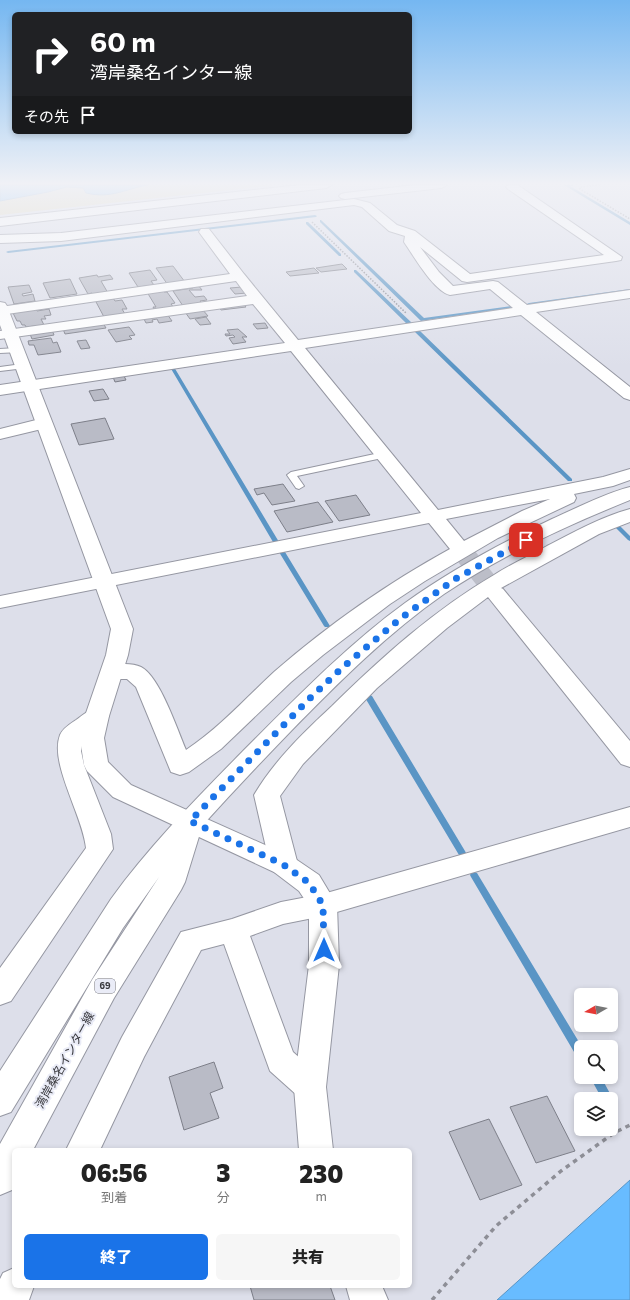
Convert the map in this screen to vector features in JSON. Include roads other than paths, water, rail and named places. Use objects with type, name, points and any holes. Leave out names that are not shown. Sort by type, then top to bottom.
[{"type":"street","points":[[215,246],[239,277],[458,546]]},
{"type":"street","points":[[413,246],[434,275],[450,291],[493,285],[630,395]]},
{"type":"street","points":[[426,246],[467,278],[616,257],[599,246]]},
{"type":"street","points":[[7,339],[239,277]]},
{"type":"street","points":[[7,339],[295,345],[630,294]]},
{"type":"street","points":[[7,339],[257,299]]},
{"type":"street","points":[[0,390],[7,339]]},
{"type":"street","points":[[7,339],[44,423],[122,628],[117,655],[97,716],[92,738],[96,765],[122,791],[284,865],[309,883],[323,905],[324,965],[310,1087],[316,1148]]},
{"type":"street","points":[[0,434],[44,423]]},
{"type":"street","points":[[112,672],[133,672],[146,684],[180,766],[216,740],[284,677],[371,607],[451,556],[515,522],[557,502],[630,474]]},
{"type":"street","points":[[0,602],[433,515],[607,482]]},
{"type":"street","name":"湾岸桑名インター線","points":[[0,1101],[106,931],[146,872],[190,821],[308,700],[343,667],[412,608],[455,579],[550,527],[630,493]]},
{"type":"street","points":[[284,865],[267,795],[294,758],[314,737],[369,682],[439,623],[480,593],[538,558],[592,530],[630,515]]},
{"type":"street","points":[[496,593],[630,758]]},
{"type":"street","points":[[0,992],[100,849],[98,834],[72,765],[69,751],[72,735],[97,716]]},
{"type":"street","points":[[84,1148],[133,1047],[191,940],[233,930],[281,913],[323,905],[630,817]]},
{"type":"street","name":"湾岸桑名インター線","points":[[17,1148],[103,989],[171,882],[190,821]]},
{"type":"street","points":[[233,930],[281,1061],[310,1087]]},
{"type":"street","name":"湾岸桑名インター線","points":[[0,1178],[12,1156]]},
{"type":"street","points":[[9,1300],[15,1288]]},
{"type":"street","points":[[365,1288],[369,1300]]},
{"type":"lane","points":[[299,486],[291,475],[384,455]]},
{"type":"water","points":[[630,1180],[630,1300],[497,1300]]},
{"type":"waterway","points":[[8,252],[62,246]]},
{"type":"waterway","points":[[330,246],[340,255]]},
{"type":"waterway","points":[[346,246],[423,320],[511,307]]},
{"type":"waterway","points":[[355,271],[410,324]]},
{"type":"waterway","points":[[529,304],[630,290]]},
{"type":"waterway","points":[[417,331],[570,480]]},
{"type":"waterway","points":[[172,367],[276,542]]},
{"type":"waterway","points":[[617,526],[630,539]]},
{"type":"waterway","points":[[282,552],[327,626]]},
{"type":"waterway","points":[[368,696],[462,853]]},
{"type":"waterway","points":[[474,875],[574,1042]]},
{"type":"waterway","points":[[599,1084],[604,1092]]},
{"type":"tunnel","points":[[458,546],[496,593]]}]
